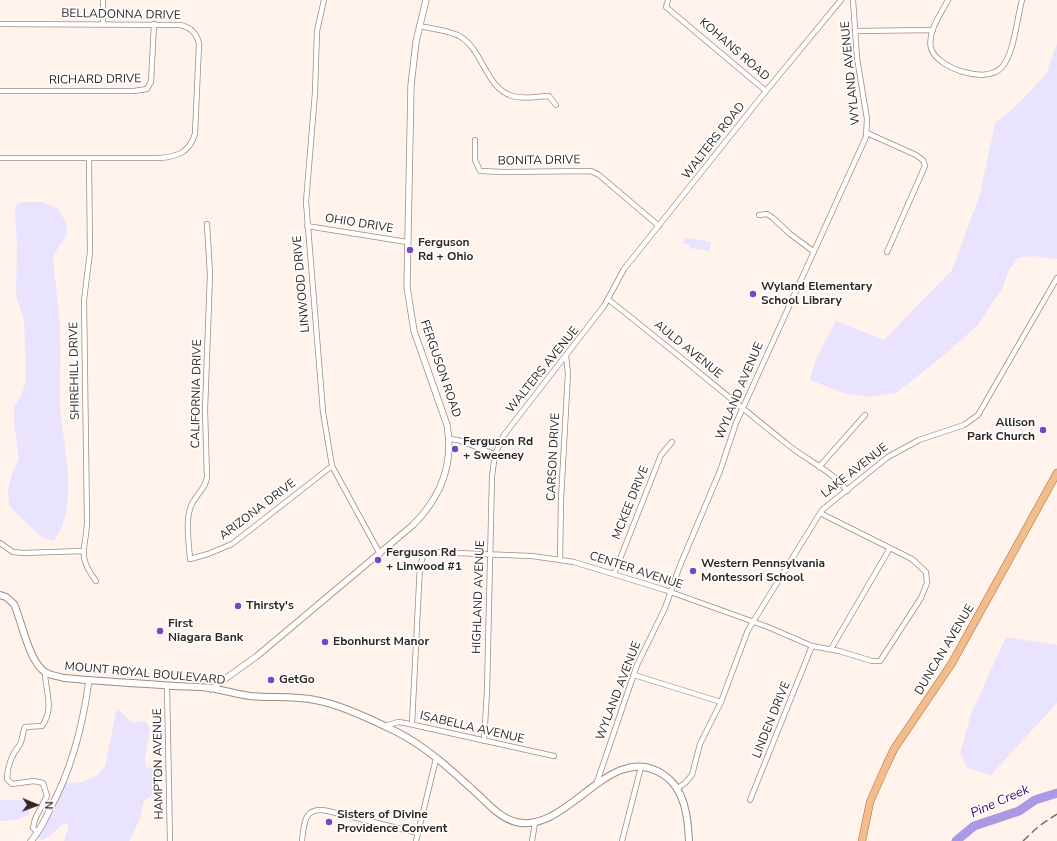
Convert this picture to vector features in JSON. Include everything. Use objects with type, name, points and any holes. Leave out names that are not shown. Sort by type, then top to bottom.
[{"type":"main road","name":"DUNCAN AVENUE","points":[[862,841],[870,802],[884,768],[894,749],[952,663],[1057,473]]},
{"type":"main road","points":[[0,595],[6,596],[14,604],[36,663],[45,672]]},
{"type":"main road","name":"MOUNT ROYAL BOULEVARD","points":[[45,672],[64,678],[211,689],[250,696],[316,700],[385,726],[408,738],[436,759],[504,817],[517,823],[535,823],[551,816],[596,785],[621,771],[641,767],[663,774],[678,788]]},
{"type":"main road","points":[[678,788],[683,804],[689,841]]},
{"type":"street","points":[[103,0],[103,24]]},
{"type":"street","name":"LINWOOD DRIVE","points":[[324,0],[318,22],[316,43],[315,93],[307,190],[307,226],[323,412],[332,466],[380,554]]},
{"type":"street","name":"FERGUSON ROAD","points":[[211,689],[236,672],[380,554],[413,525],[434,500],[446,472],[450,440],[443,410],[425,367],[414,331],[408,299],[407,242],[411,85],[419,26],[426,0]]},
{"type":"street","name":"KOHANS ROAD","points":[[668,0],[666,7],[766,91]]},
{"type":"street","name":"WALTERS ROAD","points":[[609,300],[624,269],[766,91],[841,0]]},
{"type":"street","name":"WYLAND AVENUE","points":[[596,785],[599,772],[634,675],[671,593],[682,561],[720,471],[742,408],[867,133],[866,114],[859,74],[853,0]]},
{"type":"street","points":[[948,0],[930,38],[931,48],[939,59],[968,74],[981,76],[994,74],[1006,61],[1022,0]]},
{"type":"street","name":"BELLADONNA DRIVE","points":[[0,24],[154,24],[186,26],[193,31],[198,40],[196,127],[191,145],[183,153],[168,158],[0,158]]},
{"type":"street","name":"RICHARD DRIVE","points":[[0,91],[134,91],[147,89],[150,86],[152,78],[154,24]]},
{"type":"street","points":[[419,26],[452,33],[463,38],[497,86],[509,95],[524,99],[548,96],[556,104]]},
{"type":"street","points":[[855,31],[933,30]]},
{"type":"street","points":[[867,133],[916,155],[923,160],[925,166],[887,252]]},
{"type":"street","name":"BONITA DRIVE","points":[[475,140],[475,160],[480,171],[591,171],[599,175],[659,226]]},
{"type":"street","name":"SHIREHILL DRIVE","points":[[89,158],[90,252],[84,300],[87,522],[83,552],[86,565],[96,581]]},
{"type":"street","points":[[758,214],[767,214],[773,218],[790,234],[813,251]]},
{"type":"street","name":"CALIFORNIA DRIVE","points":[[190,559],[190,508],[195,497],[205,486],[207,477],[205,416],[210,274],[208,224]]},
{"type":"street","name":"OHIO DRIVE","points":[[307,226],[407,242]]},
{"type":"street","name":"LAKE AVENUE","points":[[678,788],[690,778],[700,744],[721,702],[753,622],[825,506],[847,491],[877,464],[901,449],[919,440],[964,425],[978,415],[1057,278]]},
{"type":"street","name":"WALTERS AVENUE","points":[[495,454],[508,429],[609,300]]},
{"type":"street","name":"AULD AVENUE","points":[[609,300],[680,356],[788,446],[837,480],[847,491]]},
{"type":"street","name":"CARSON DRIVE","points":[[560,559],[561,499],[568,374],[566,356]]},
{"type":"street","points":[[819,467],[865,415]]},
{"type":"street","points":[[450,440],[458,440],[495,454]]},
{"type":"street","name":"MCKEE DRIVE","points":[[614,574],[661,455],[672,442]]},
{"type":"street","name":"HIGHLAND AVENUE","points":[[484,741],[487,686],[492,476],[495,454]]},
{"type":"street","name":"ARIZONA DRIVE","points":[[190,559],[208,554],[232,544],[332,466]]},
{"type":"street","points":[[820,513],[890,548],[831,649]]},
{"type":"street","points":[[0,543],[13,552],[23,554],[83,552]]},
{"type":"street","name":"CENTER AVENUE","points":[[412,724],[419,576],[421,561],[424,554],[438,552],[532,556],[560,559],[614,574],[671,593],[753,622],[812,646],[831,649],[880,662],[916,606],[927,580],[926,572],[918,563],[890,548]]},
{"type":"street","name":"LINDEN DRIVE","points":[[750,800],[812,646]]},
{"type":"street","points":[[37,832],[33,828],[35,819],[47,796],[43,783],[34,781],[12,784],[7,779],[7,773],[15,749],[19,746],[25,727],[42,726],[47,720],[49,707],[45,672]]},
{"type":"street","points":[[634,675],[721,702]]},
{"type":"street","points":[[31,841],[64,782],[71,766],[77,745],[90,680]]},
{"type":"street","name":"HAMPTON AVENUE","points":[[167,686],[170,841]]},
{"type":"street","name":"ISABELLA AVENUE","points":[[385,726],[398,722],[412,724],[554,756]]},
{"type":"street","points":[[416,841],[436,759]]},
{"type":"street","points":[[622,841],[641,767]]},
{"type":"street","points":[[302,841],[306,819],[310,813],[317,809],[418,833]]},
{"type":"street","points":[[532,841],[535,823]]},
{"type":"shaded area","points":[[1057,44],[1057,259],[1032,256],[1018,258],[1009,270],[1003,287],[978,325],[943,356],[896,393],[872,397],[843,393],[810,380],[816,359],[836,321],[884,340],[952,270],[980,194],[995,123],[1017,105],[1046,74]]},
{"type":"shaded area","points":[[25,202],[43,202],[59,209],[64,219],[67,231],[65,238],[53,257],[60,327],[61,419],[68,474],[67,510],[62,526],[54,541],[41,537],[9,506],[8,490],[12,474],[19,459],[14,423],[14,407],[22,394],[26,380],[24,320],[16,296],[17,244],[15,209],[17,204]]},
{"type":"shaded area","points":[[685,237],[711,242],[709,251],[690,248],[690,245],[683,243]]},
{"type":"shaded area","points":[[1006,637],[1057,645],[1057,703],[991,775],[967,768],[960,754],[971,714]]},
{"type":"shaded area","points":[[117,708],[133,723],[145,721],[150,728],[145,760],[146,767],[157,769],[160,775],[155,793],[144,801],[139,821],[129,841],[64,841],[69,825],[64,824],[47,838],[41,840],[35,836],[64,783],[83,782],[97,776],[105,766]]},
{"type":"shaded area","points":[[0,800],[24,800],[31,804],[29,815],[16,820],[0,821]]},
{"type":"waterway","name":"Pine Creek","points":[[956,841],[974,826],[1019,811],[1035,800],[1057,793]]},
{"type":"railway","points":[[1023,841],[1039,826],[1057,814]]},
{"type":"place","name":"Ferguson Rd + Ohio","points":[[410,250]]},
{"type":"place","name":"Wyland Elementary School Library","points":[[753,294]]},
{"type":"place","name":"Allison Park Church","points":[[1043,430]]},
{"type":"place","name":"Ferguson Rd + Sweeney","points":[[455,449]]},
{"type":"place","name":"Ferguson Rd + Linwood #1","points":[[378,560]]},
{"type":"place","name":"Western Pennsylvania Montessori School","points":[[693,571]]},
{"type":"place","name":"Thirsty's","points":[[238,606]]},
{"type":"place","name":"First Niagara Bank","points":[[160,631]]},
{"type":"place","name":"Ebonhurst Manor","points":[[325,642]]},
{"type":"place","name":"GetGo","points":[[271,680]]},
{"type":"place","name":"Sisters of Divine Providence Convent","points":[[329,822]]}]
